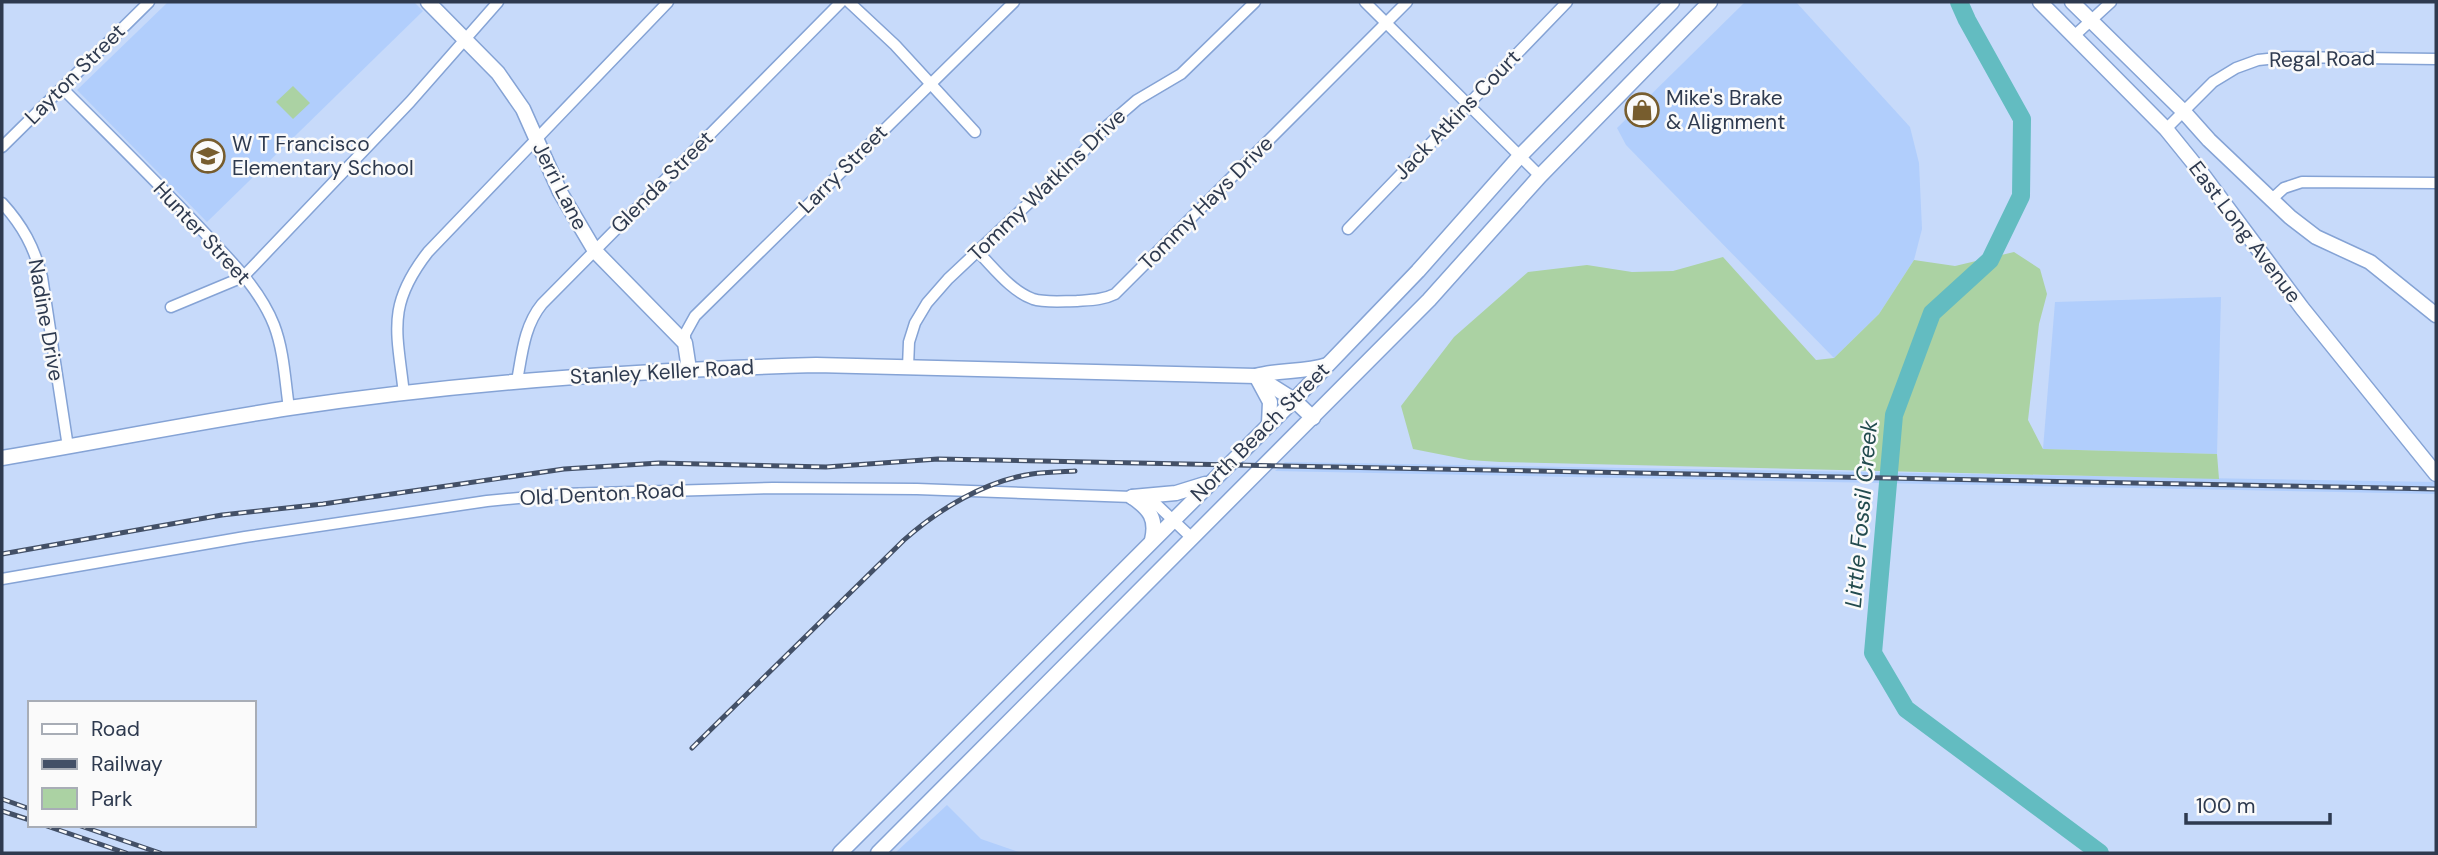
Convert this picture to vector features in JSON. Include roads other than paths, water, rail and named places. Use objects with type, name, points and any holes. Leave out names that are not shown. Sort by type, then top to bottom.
[{"type":"main road","name":"Jerri Lane","points":[[428,2],[498,73],[523,109],[560,192],[595,251],[685,343]]},
{"type":"main road","name":"North Beach Street","points":[[878,853],[1429,300],[1540,176],[1710,2]]},
{"type":"main road","name":"East Long Avenue","points":[[2040,2],[2166,129],[2302,308],[2432,461],[2436,474]]},
{"type":"main road","name":"East Long Avenue","points":[[2072,2],[2184,111],[2209,140],[2316,237],[2370,262],[2436,315]]},
{"type":"main road","name":"North Beach Street","points":[[847,851],[1209,482],[1294,400],[1418,271],[1520,156],[1667,7]]},
{"type":"main road","points":[[1667,7],[1681,31]]},
{"type":"main road","points":[[685,343],[689,369]]},
{"type":"main road","name":"Stanley Keller Road","points":[[2,458],[289,408],[517,381],[689,369],[816,365],[1256,376],[1268,372],[1316,369],[1328,364]]},
{"type":"main road","points":[[1256,376],[1294,400],[1313,418]]},
{"type":"main road","points":[[1256,376],[1270,402],[1269,424]]},
{"type":"main road","points":[[1132,497],[1176,493],[1209,482]]},
{"type":"main road","points":[[1132,497],[1152,514],[1155,527],[1152,540]]},
{"type":"main road","points":[[986,708],[1005,727]]},
{"type":"street","name":"Layton Street","points":[[2,147],[149,2]]},
{"type":"street","points":[[171,307],[243,277],[410,103],[498,2]]},
{"type":"street","points":[[404,394],[397,310],[412,273],[428,252],[668,2]]},
{"type":"street","name":"Glenda Street","points":[[517,381],[532,316],[841,2]]},
{"type":"street","points":[[849,2],[895,45],[975,132]]},
{"type":"street","name":"Larry Street","points":[[685,343],[685,334],[695,316],[1014,2]]},
{"type":"street","name":"Tommy Watkins Drive","points":[[908,367],[909,342],[915,323],[927,303],[948,279],[1082,153],[1108,125],[1137,100],[1181,74],[1255,2]]},
{"type":"street","points":[[1365,2],[1540,176]]},
{"type":"street","name":"Tommy Hays Drive","points":[[978,252],[1015,289],[1033,299],[1059,302],[1093,300],[1115,294],[1407,2]]},
{"type":"street","name":"Jack Atkins Court","points":[[1348,229],[1567,2]]},
{"type":"street","points":[[2074,36],[2089,19],[2111,2]]},
{"type":"street","name":"Regal Road","points":[[2166,129],[2213,82],[2236,68],[2258,60],[2287,57],[2436,59]]},
{"type":"street","name":"Hunter Street","points":[[62,88],[186,212],[258,295],[275,328],[281,348],[289,408]]},
{"type":"street","points":[[2272,199],[2284,188],[2302,182],[2436,183]]},
{"type":"street","name":"Nadine Drive","points":[[2,203],[23,227],[42,277],[68,447]]},
{"type":"street","name":"Old Denton Road","points":[[2,579],[259,535],[487,500],[561,494],[785,488],[917,489],[1132,497],[1156,504],[1193,539]]},
{"type":"waterway","name":"Little Fossil Creek","points":[[1959,2],[2022,119],[2021,196],[1990,260],[1932,313],[1894,415],[1873,653],[1906,709],[2100,853]]},
{"type":"railway","points":[[2,554],[222,515],[323,504],[564,469],[659,463],[826,467],[938,459],[2436,489]]},
{"type":"railway","points":[[692,748],[904,540],[947,507],[980,490],[1014,478],[1075,471]]},
{"type":"railway","points":[[2,799],[28,808]]},
{"type":"railway","points":[[2,811],[28,819]]},
{"type":"railway","points":[[50,827],[126,853]]},
{"type":"railway","points":[[84,827],[160,853]]},
{"type":"place","name":"Mike's Brake & Alignment","points":[[1642,110]]},
{"type":"place","name":"W T Francisco Elementary School","points":[[208,156]]}]
